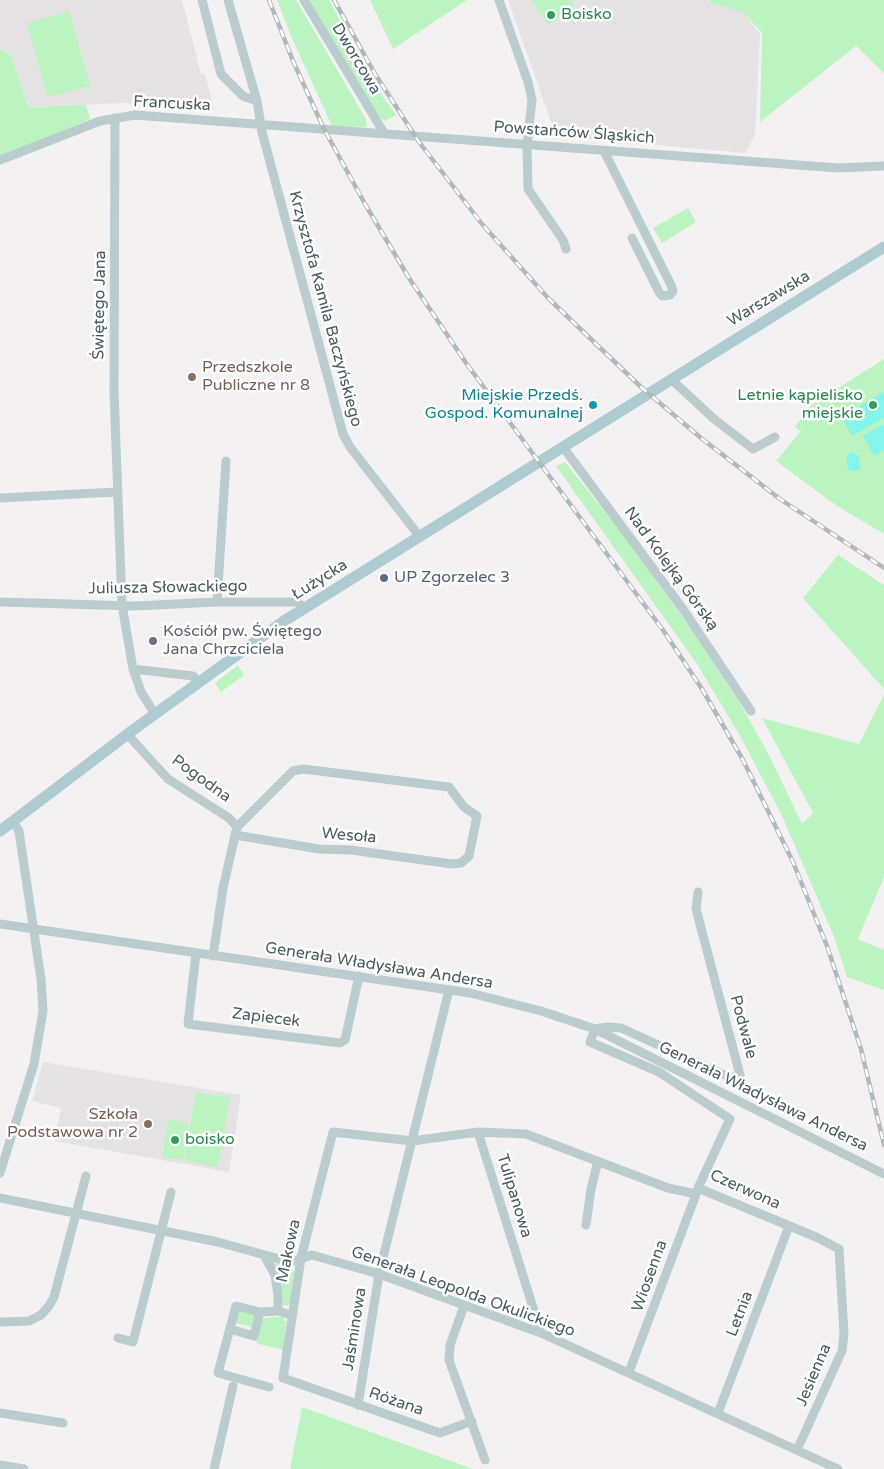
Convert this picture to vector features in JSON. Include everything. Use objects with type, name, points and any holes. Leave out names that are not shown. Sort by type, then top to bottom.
[{"type":"main road","name":"Warszawska","points":[[672,380],[705,357],[884,247]]},
{"type":"main road","name":"Łużycka","points":[[0,832],[127,734],[305,608],[672,380]]},
{"type":"street","points":[[202,0],[221,74],[243,96],[257,101]]},
{"type":"street","name":"Krzysztofa Kamila Baczyńskiego","points":[[228,0],[257,101],[261,125],[343,434],[350,447],[420,537]]},
{"type":"street","name":"Dworcowa","points":[[304,0],[384,133]]},
{"type":"street","points":[[500,0],[528,82],[532,100],[528,145],[528,189],[563,240],[566,249]]},
{"type":"street","name":"Francuska","points":[[0,160],[100,121],[135,115],[261,125]]},
{"type":"street","name":"Świętego Jana","points":[[115,118],[114,392],[116,492],[122,605],[133,669],[142,692],[155,714]]},
{"type":"street","name":"Powstańców Śląskich","points":[[261,125],[838,168],[884,166]]},
{"type":"street","points":[[604,151],[671,285],[673,291],[670,295],[662,296],[659,292],[632,238]]},
{"type":"street","points":[[672,380],[714,419],[753,449],[776,437]]},
{"type":"street","name":"Nad Kolejką Górską","points":[[563,447],[684,609],[751,711]]},
{"type":"street","points":[[217,602],[226,461]]},
{"type":"street","points":[[0,498],[116,492]]},
{"type":"street","name":"Juliusza Słowackiego","points":[[0,602],[122,605],[297,602],[305,608]]},
{"type":"street","points":[[133,669],[193,676],[198,682]]},
{"type":"street","name":"Pogodna","points":[[127,734],[168,779],[228,818],[236,831],[293,771],[303,769],[449,786],[464,807],[477,816],[469,856],[461,863]]},
{"type":"street","points":[[0,1173],[34,1064],[43,1011],[42,984],[19,831],[13,822]]},
{"type":"street","points":[[213,956],[223,888],[236,831]]},
{"type":"street","name":"Wesoła","points":[[236,831],[318,849],[351,850],[452,864],[461,863]]},
{"type":"street","name":"Podwale","points":[[595,1030],[607,1027],[621,1028],[731,1078],[740,1075],[696,909],[698,892]]},
{"type":"street","name":"Generała Władysława Andersa","points":[[0,924],[470,993],[541,1011],[595,1030],[884,1174]]},
{"type":"street","name":"Zapiecek","points":[[196,953],[188,1024],[340,1043],[344,1040],[359,976]]},
{"type":"street","name":"Jaśminowa","points":[[358,1405],[379,1274],[449,990]]},
{"type":"street","name":"Czerwona","points":[[595,1030],[590,1042],[659,1072],[730,1119],[697,1191],[789,1226],[839,1249]]},
{"type":"street","name":"Makowa","points":[[283,1378],[301,1258],[333,1132],[412,1140]]},
{"type":"street","points":[[412,1140],[478,1132],[526,1134],[668,1188],[697,1191]]},
{"type":"street","name":"Tulipanowa","points":[[478,1132],[542,1333]]},
{"type":"street","points":[[586,1225],[591,1189],[598,1161]]},
{"type":"street","points":[[0,1322],[29,1321],[41,1315],[49,1306],[54,1297],[86,1176]]},
{"type":"street","name":"Wiosenna","points":[[629,1372],[697,1191]]},
{"type":"street","points":[[118,1338],[133,1342],[171,1192]]},
{"type":"street","name":"Generała Leopolda Okulickiego","points":[[0,1198],[78,1212],[218,1242],[290,1262],[312,1255],[379,1274],[542,1333],[838,1469]]},
{"type":"street","name":"Letnia","points":[[718,1413],[789,1226]]},
{"type":"street","name":"Jesienna","points":[[797,1450],[842,1351],[844,1334],[839,1249]]},
{"type":"street","points":[[264,1256],[275,1275],[278,1311]]},
{"type":"street","points":[[269,1387],[218,1373],[236,1306],[260,1312],[278,1311],[291,1315]]},
{"type":"street","points":[[464,1306],[450,1344],[449,1360],[485,1460]]},
{"type":"street","points":[[230,1329],[254,1336],[260,1312]]},
{"type":"street","name":"Różana","points":[[283,1378],[440,1433],[472,1421]]},
{"type":"street","points":[[214,1469],[233,1386]]},
{"type":"street","points":[[0,1413],[63,1423]]},
{"type":"street","points":[[0,1465],[24,1469]]},
{"type":"shaded area","points":[[0,0],[182,0],[201,74],[205,74],[214,110],[128,103],[28,107],[11,55],[0,49]]},
{"type":"shaded area","points":[[508,0],[710,0],[743,12],[760,34],[755,135],[745,153],[556,136]]},
{"type":"shaded area","name":"Szkoła Podstawowa nr 2","points":[[43,1062],[241,1095],[229,1172],[55,1141],[61,1108],[32,1101]]},
{"type":"green space","points":[[277,0],[296,0],[366,119],[367,127],[332,126],[291,36]]},
{"type":"green space","points":[[307,0],[329,0],[383,97],[396,115],[385,121],[380,118]]},
{"type":"green space","points":[[370,0],[467,0],[393,49]]},
{"type":"green space","name":"Boisko","points":[[531,0],[571,0],[575,6],[548,24]]},
{"type":"green space","points":[[709,0],[884,0],[884,73],[856,46],[760,122],[762,33],[743,12],[712,4]]},
{"type":"green space","points":[[69,11],[90,86],[47,97],[27,23]]},
{"type":"green space","points":[[0,49],[11,55],[28,107],[86,105],[90,119],[0,159]]},
{"type":"green space","points":[[688,208],[696,222],[662,243],[653,228]]},
{"type":"green space","points":[[884,359],[884,534],[837,506],[776,461],[801,431],[795,427],[810,406]]},
{"type":"green space","points":[[565,462],[628,541],[694,633],[744,710],[770,757],[802,824],[813,813],[762,718],[859,744],[884,695],[884,877],[858,939],[884,950],[884,990],[847,977],[835,939],[782,816],[739,734],[697,664],[556,466]]},
{"type":"green space","points":[[838,555],[884,585],[884,689],[803,598]]},
{"type":"green space","points":[[238,665],[244,675],[221,692],[215,683]]},
{"type":"green space","points":[[196,1092],[230,1098],[218,1167],[184,1161]]},
{"type":"green space","name":"boisko","points":[[168,1119],[189,1123],[183,1160],[162,1157]]},
{"type":"green space","points":[[272,1261],[288,1265],[294,1272],[290,1304],[287,1306],[283,1305],[278,1277]]},
{"type":"green space","points":[[238,1310],[256,1314],[252,1327],[235,1323]]},
{"type":"green space","points":[[282,1317],[286,1322],[283,1350],[256,1343],[262,1319]]},
{"type":"green space","points":[[302,1407],[473,1469],[290,1469]]},
{"type":"water","name":"Letnie kąpielisko miejskie","points":[[884,392],[884,418],[852,436],[841,417]]},
{"type":"water","points":[[884,424],[884,450],[874,456],[863,436]]},
{"type":"water","points":[[851,452],[859,456],[861,469],[853,471],[848,468],[846,457]]},
{"type":"railway","points":[[269,0],[293,61],[324,129],[365,204],[409,278],[466,363],[663,630],[702,689],[743,760],[793,862],[827,946],[861,1049],[884,1145]]},
{"type":"railway","points":[[334,0],[375,74],[419,142],[482,224],[548,298],[641,387],[701,438],[780,499],[884,568]]},
{"type":"place","name":"Boisko","points":[[551,15]]},
{"type":"place","name":"Przedszkole Publiczne nr 8","points":[[192,377]]},
{"type":"place","name":"Miejskie Przedś. Gospod. Komunalnej","points":[[593,405]]},
{"type":"place","name":"Letnie kąpielisko miejskie","points":[[873,405]]},
{"type":"place","name":"UP Zgorzelec 3","points":[[384,578]]},
{"type":"place","name":"Kościół pw. Świętego Jana Chrzciciela","points":[[153,641]]},
{"type":"place","name":"Szkoła Podstawowa nr 2","points":[[148,1124]]},
{"type":"place","name":"boisko","points":[[175,1140]]}]
